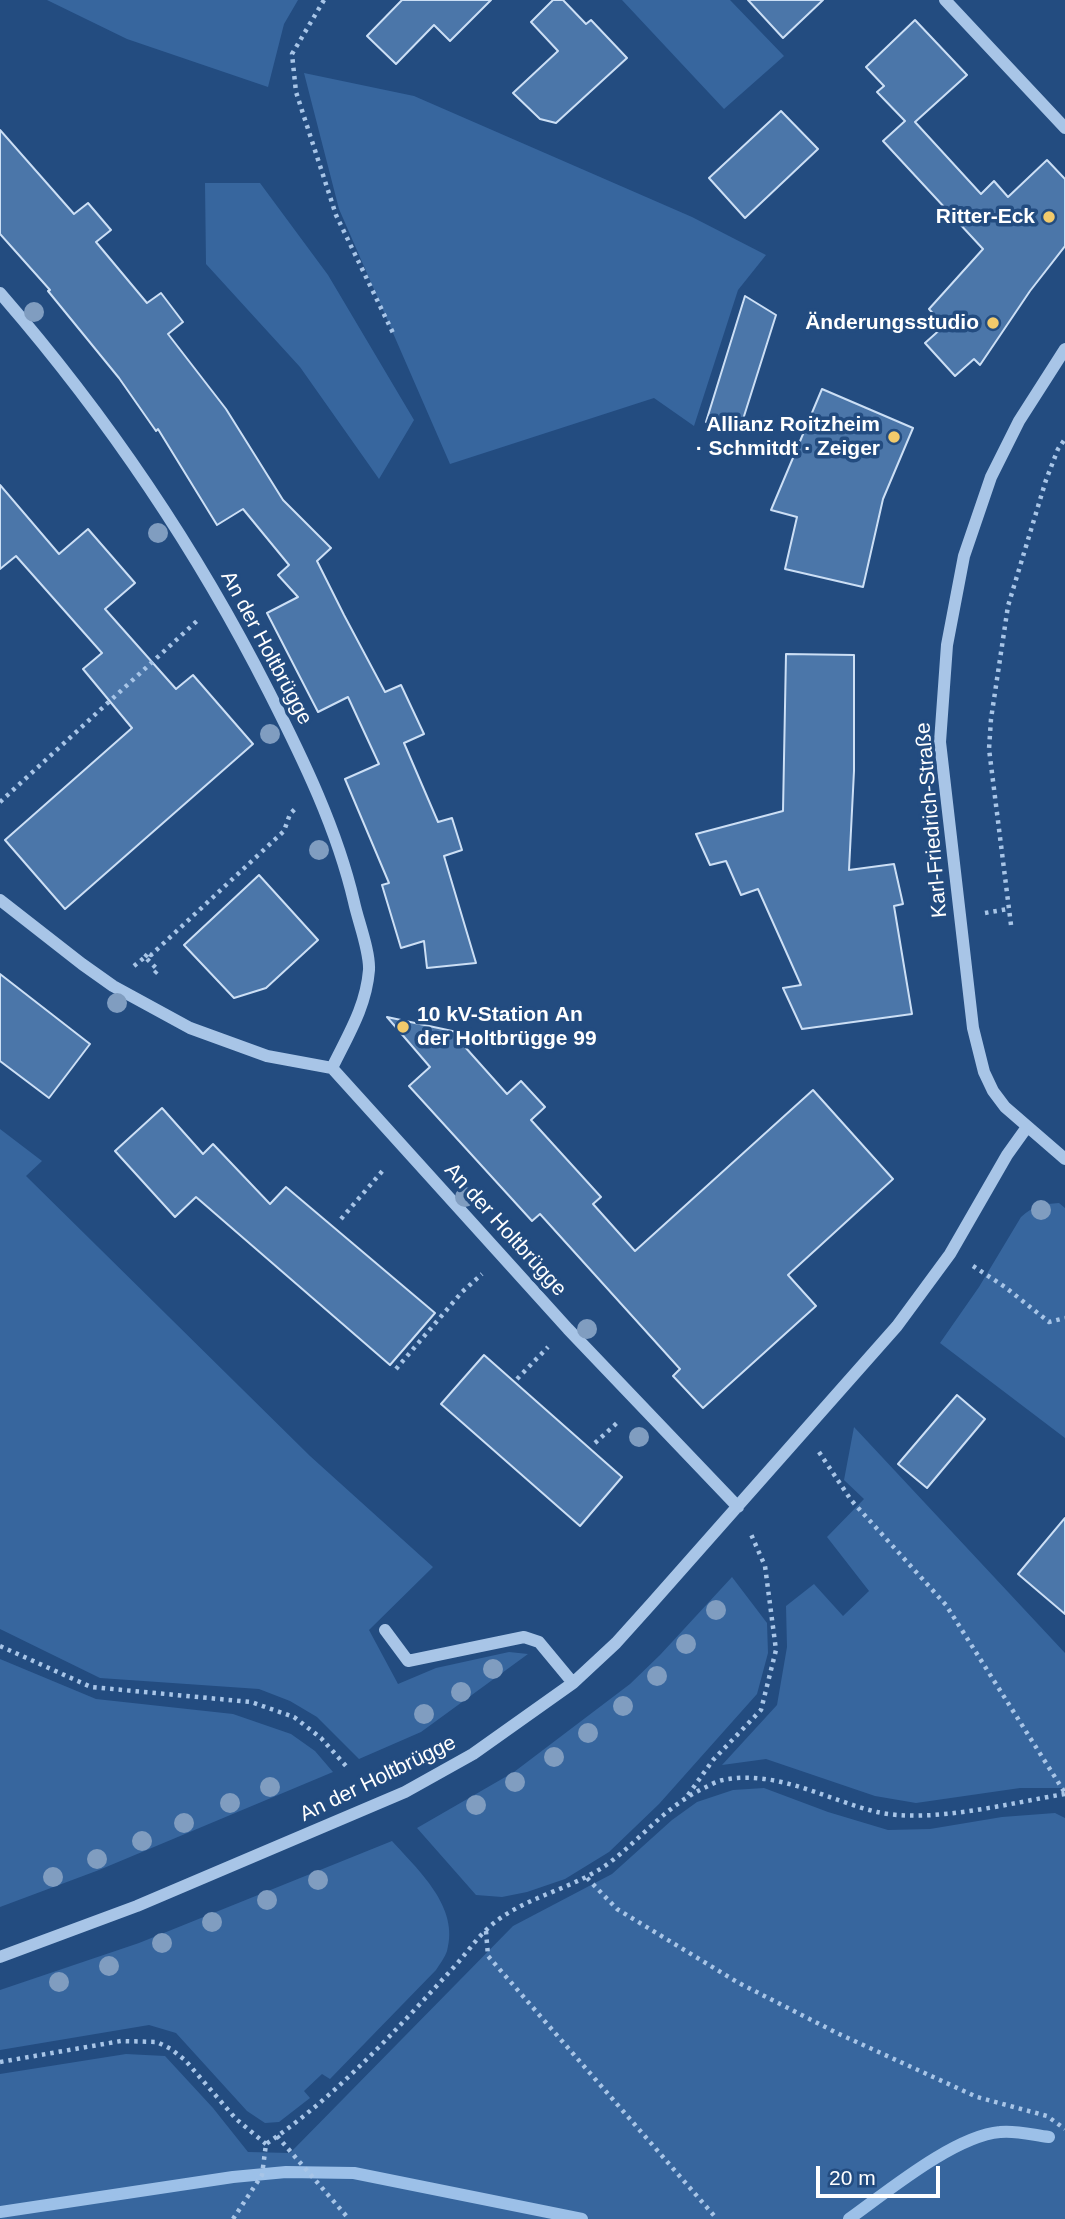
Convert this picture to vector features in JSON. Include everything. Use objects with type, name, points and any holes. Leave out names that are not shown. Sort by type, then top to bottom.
[{"type":"street","points":[[945,0],[1065,128]]},
{"type":"street","name":"An der Holtbrügge","points":[[0,293],[67,373],[122,446],[221,600],[287,727],[318,796],[346,869],[369,967],[363,1006],[332,1068],[568,1329],[738,1507]]},
{"type":"street","name":"Karl-Friedrich-Straße","points":[[1065,349],[1020,421],[991,477],[964,556],[947,645],[941,720],[941,755],[974,1028],[984,1072],[1005,1107],[1065,1158]]},
{"type":"street","points":[[0,900],[103,979],[190,1028],[267,1056],[332,1068]]},
{"type":"street","name":"An der Holtbrügge","points":[[0,1957],[137,1906],[405,1791],[473,1754],[573,1683],[616,1643],[897,1326],[950,1254],[1007,1155],[1027,1127]]},
{"type":"street","points":[[385,1630],[408,1661],[523,1637],[539,1642],[573,1683]]},
{"type":"path","points":[[324,0],[292,54],[296,92],[336,215],[394,335]]},
{"type":"path","points":[[1011,925],[989,749],[991,719],[1007,606],[1046,480],[1058,449],[1065,439]]},
{"type":"path","points":[[0,802],[221,600]]},
{"type":"path","points":[[145,957],[149,952],[151,955],[284,831],[290,814],[296,808],[318,796]]},
{"type":"path","points":[[341,1219],[404,1146]]},
{"type":"path","points":[[396,1369],[462,1292],[502,1256]]},
{"type":"path","points":[[983,1271],[1049,1322],[1065,1318]]},
{"type":"path","points":[[517,1380],[568,1329]]},
{"type":"path","points":[[266,2144],[336,2087],[391,2034],[486,1930],[509,1911],[587,1878],[611,1861],[662,1814],[688,1796],[722,1780],[752,1778],[809,1788],[877,1812],[914,1816],[969,1810],[1065,1793],[946,1605],[851,1500],[805,1431]]},
{"type":"path","points":[[688,1796],[713,1760],[761,1710],[776,1650],[765,1566],[738,1507]]},
{"type":"path","points":[[0,1646],[91,1687],[251,1702],[293,1717],[321,1738],[346,1766]]},
{"type":"path","points":[[587,1878],[617,1909],[737,1982],[836,2033],[977,2097],[1047,2116],[1065,2129]]},
{"type":"path","points":[[486,1930],[488,1956],[717,2219]]},
{"type":"path","points":[[0,2062],[121,2041],[157,2042],[185,2060],[236,2119],[266,2144]]},
{"type":"path","points":[[277,2137],[349,2219]]},
{"type":"path","points":[[233,2219],[262,2175],[266,2144]]},
{"type":"shaded area","points":[[47,0],[298,0],[284,24],[268,87],[127,39]]},
{"type":"shaded area","points":[[622,0],[730,0],[784,56],[724,109]]},
{"type":"shaded area","points":[[304,73],[414,96],[692,217],[766,255],[738,290],[694,426],[654,398],[450,464],[339,209]]},
{"type":"shaded area","points":[[205,183],[260,183],[328,275],[414,420],[379,479],[300,367],[206,264]]},
{"type":"shaded area","points":[[0,1129],[42,1161],[26,1176],[310,1456],[433,1567],[369,1630],[398,1684],[436,1668],[509,1652],[528,1654],[421,1732],[359,1759],[317,1717],[290,1701],[259,1689],[100,1678],[0,1629]]},
{"type":"shaded area","points":[[1059,1203],[1065,1208],[1065,1438],[940,1343],[979,1287],[1021,1217],[1038,1206]]},
{"type":"shaded area","points":[[854,1427],[1065,1653],[1065,1788],[1020,1788],[916,1803],[875,1796],[766,1759],[722,1765],[777,1705],[787,1647],[786,1606],[814,1584],[843,1616],[869,1591],[827,1537],[864,1499],[844,1480]]},
{"type":"shaded area","points":[[732,1577],[767,1623],[768,1653],[757,1694],[659,1804],[609,1852],[565,1879],[527,1892],[502,1897],[476,1895],[417,1828],[514,1772],[630,1684]]},
{"type":"shaded area","points":[[0,1659],[96,1699],[233,1714],[291,1734],[315,1751],[333,1772],[99,1870],[0,1907]]},
{"type":"shaded area","points":[[764,1788],[828,1812],[888,1830],[930,1829],[1002,1817],[1055,1813],[1065,1818],[1065,2219],[0,2219],[0,2074],[126,2054],[165,2056],[213,2108],[248,2152],[290,2153],[513,1926],[612,1874],[672,1820],[697,1802],[733,1790]]},
{"type":"shaded area","points":[[392,1841],[424,1877],[442,1905],[448,1919],[446,1953],[436,1970],[330,2079],[322,2074],[304,2091],[310,2098],[279,2122],[265,2123],[247,2111],[176,2033],[149,2025],[0,2050],[0,1990],[139,1943]]},
{"type":"building","points":[[402,0],[491,0],[450,41],[434,25],[396,64],[367,36]]},
{"type":"building","points":[[553,0],[563,0],[586,24],[591,20],[627,58],[556,123],[540,119],[513,93],[558,51],[531,22]]},
{"type":"building","points":[[748,0],[823,0],[783,38]]},
{"type":"building","points":[[915,20],[967,75],[915,122],[981,194],[994,181],[1008,197],[1047,160],[1065,179],[1065,246],[1030,291],[980,365],[974,359],[955,376],[925,343],[944,326],[929,309],[983,249],[883,141],[905,121],[877,92],[884,86],[866,67]]},
{"type":"building","points":[[781,111],[818,149],[745,218],[709,178]]},
{"type":"building","points":[[0,130],[74,214],[88,203],[111,230],[96,242],[147,303],[161,293],[183,322],[168,334],[226,409],[283,500],[331,548],[317,561],[344,615],[385,692],[401,685],[424,734],[404,743],[438,822],[452,818],[462,850],[444,856],[476,963],[427,968],[424,941],[401,948],[382,885],[389,883],[345,779],[379,764],[348,697],[318,712],[267,613],[298,597],[278,575],[289,565],[243,509],[217,525],[158,429],[156,431],[119,378],[48,291],[50,290],[0,234]]},
{"type":"building","points":[[745,296],[776,315],[739,432],[706,422]]},
{"type":"building","points":[[822,389],[913,428],[883,499],[863,587],[785,569],[797,517],[771,510]]},
{"type":"building","points":[[0,485],[59,554],[88,529],[135,583],[105,609],[176,689],[193,675],[253,744],[65,909],[5,840],[132,728],[83,669],[102,653],[16,556],[0,569]]},
{"type":"building","points":[[786,654],[854,655],[854,771],[849,870],[894,864],[903,904],[894,906],[912,1014],[802,1029],[783,988],[801,985],[758,889],[741,895],[726,861],[710,865],[696,834],[783,811]]},
{"type":"building","points":[[259,875],[318,940],[266,988],[234,998],[184,945]]},
{"type":"building","points":[[0,974],[90,1044],[49,1098],[0,1061]]},
{"type":"building","points":[[387,1017],[457,1032],[457,1038],[507,1094],[521,1081],[545,1107],[531,1120],[601,1197],[593,1204],[635,1251],[813,1090],[893,1179],[788,1275],[816,1306],[703,1408],[673,1376],[680,1369],[540,1214],[532,1221],[409,1086],[430,1067]]},
{"type":"building","points":[[162,1108],[203,1154],[213,1144],[270,1204],[286,1187],[435,1313],[390,1365],[196,1197],[175,1217],[115,1151]]},
{"type":"building","points":[[484,1355],[622,1477],[580,1526],[441,1404]]},
{"type":"building","points":[[957,1395],[985,1419],[927,1488],[898,1464]]},
{"type":"building","points":[[1065,1518],[1065,1614],[1018,1574]]},
{"type":"waterway","points":[[849,2219],[901,2181],[962,2143],[1000,2132],[1049,2137]]},
{"type":"waterway","points":[[0,2212],[233,2177],[286,2172],[354,2173],[582,2219]]},
{"type":"place","name":"Ritter-Eck","points":[[1049,217]]},
{"type":"place","name":"Änderungsstudio","points":[[993,323]]},
{"type":"place","name":"Allianz Roitzheim · Schmitdt · Zeiger","points":[[894,437]]},
{"type":"place","name":"10 kV-Station An der Holtbrügge 99","points":[[403,1027]]}]
